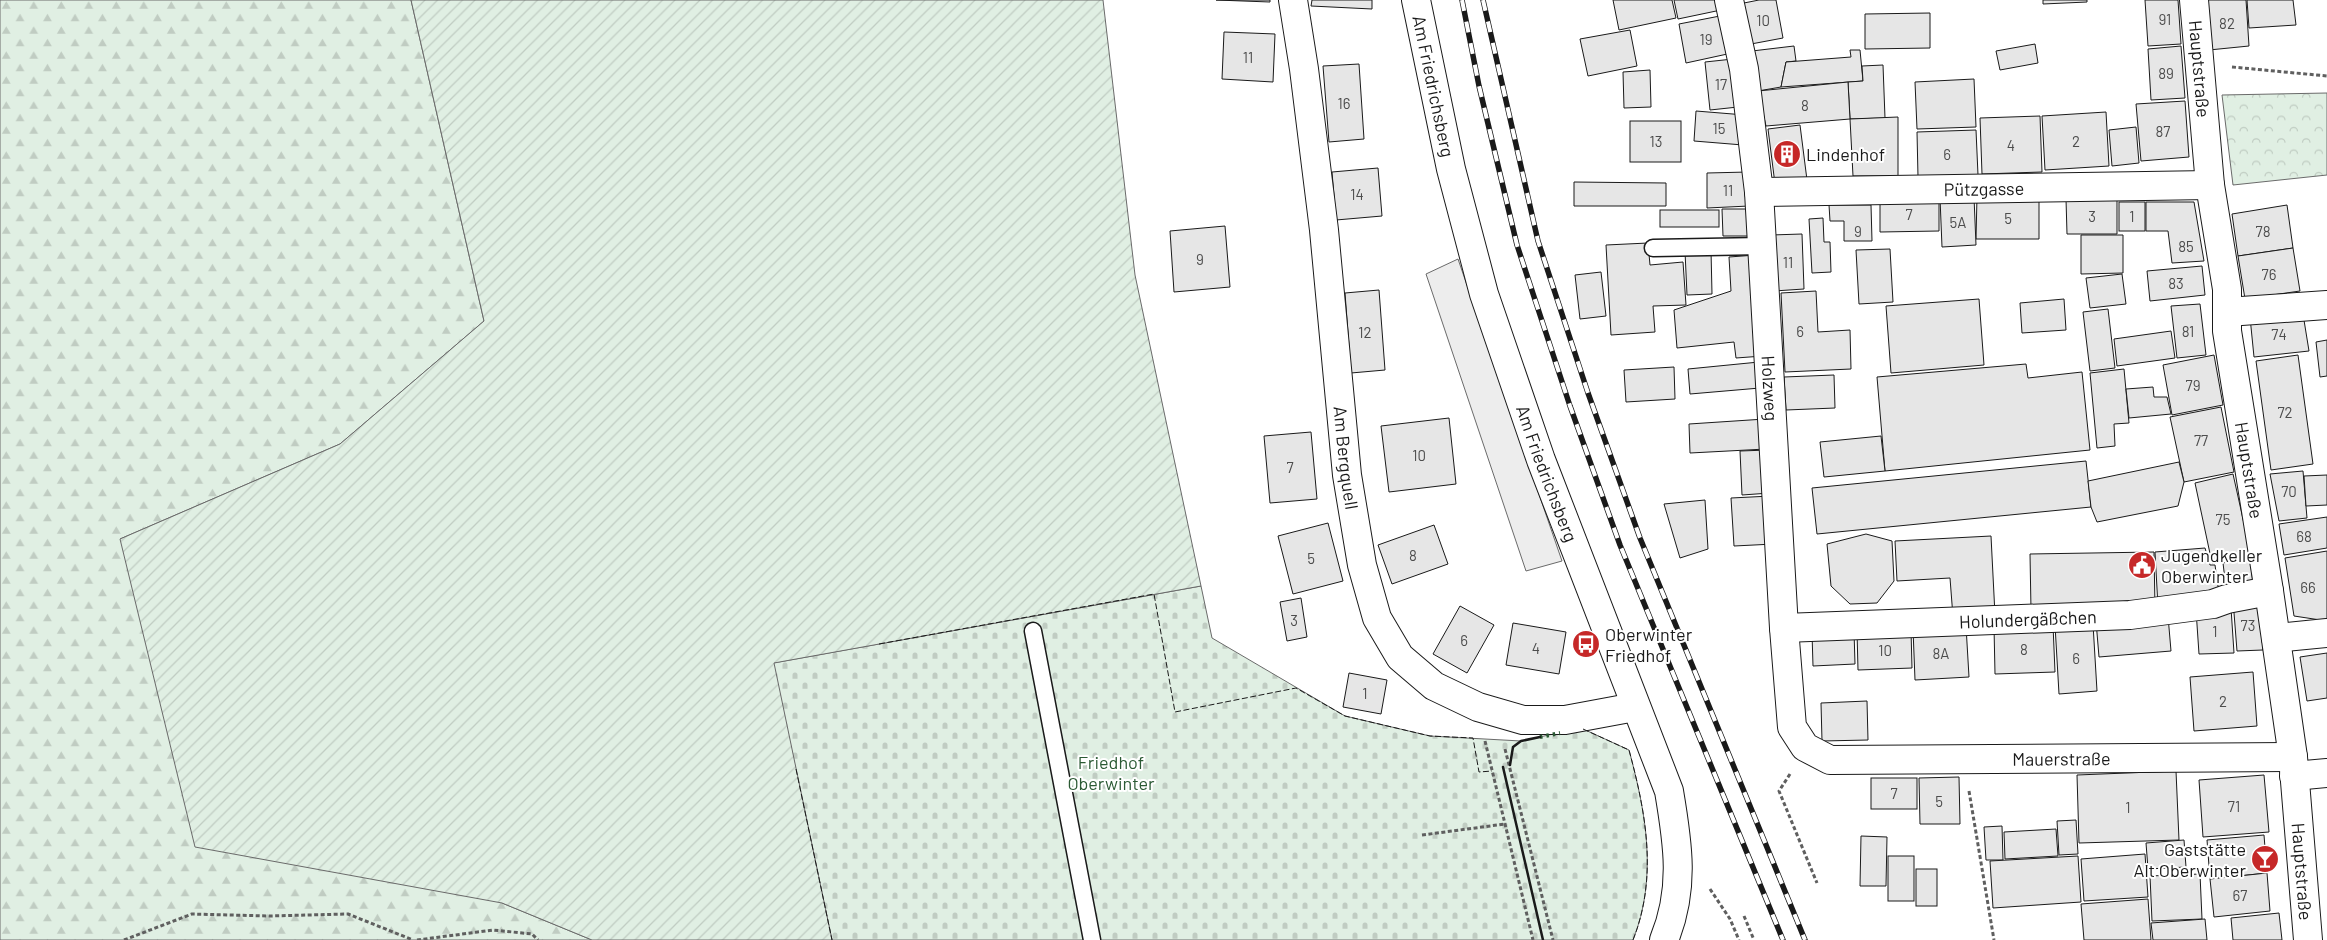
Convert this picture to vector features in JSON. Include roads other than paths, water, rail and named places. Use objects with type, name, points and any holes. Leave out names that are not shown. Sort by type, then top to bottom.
[{"type":"street","name":"Am Bergquell","points":[[1293,0],[1304,69],[1324,230],[1347,475],[1362,565],[1377,618],[1400,657],[1434,686],[1478,707],[1523,720],[1565,720],[1635,707]]},
{"type":"street","name":"Am Friedrichsberg","points":[[1416,0],[1451,169],[1484,294],[1541,460],[1669,791],[1678,841],[1678,889],[1664,940]]},
{"type":"street","name":"Holzweg","points":[[1729,0],[1744,69],[1759,192],[1784,628],[1792,727],[1805,747],[1830,760]]},
{"type":"street","name":"Hauptstraße","points":[[2194,0],[2210,185],[2227,289],[2227,331],[2276,638],[2293,766],[2308,940]]},
{"type":"street","name":"Pützgasse","points":[[1759,192],[2210,185]]},
{"type":"street","points":[[2227,312],[2327,305]]},
{"type":"street","name":"Holundergäßchen","points":[[1784,628],[2130,615],[2213,604],[2227,599],[2269,591]]},
{"type":"street","points":[[2276,638],[2327,632]]},
{"type":"street","name":"Mauerstraße","points":[[1830,760],[1963,758],[2293,766],[2327,773]]},
{"type":"lane","points":[[1653,248],[1762,246]]},
{"type":"lane","points":[[1033,631],[1092,940]]},
{"type":"railway","points":[[1462,0],[1479,86],[1517,245],[1570,406],[1620,545],[1783,940]]},
{"type":"railway","points":[[1483,0],[1538,241],[1588,393],[1640,538],[1805,940]]},
{"type":"place","name":"Lindenhof","points":[[1787,154]]},
{"type":"place","name":"Jugendkeller Oberwinter","points":[[2142,565]]},
{"type":"place","name":"Oberwinter Friedhof","points":[[1586,644]]},
{"type":"place","name":"Gaststätte Alt Oberwinter","points":[[2265,859]]},
{"type":"park label","name":"Friedhof Oberwinter","points":[[1111,772]]}]
